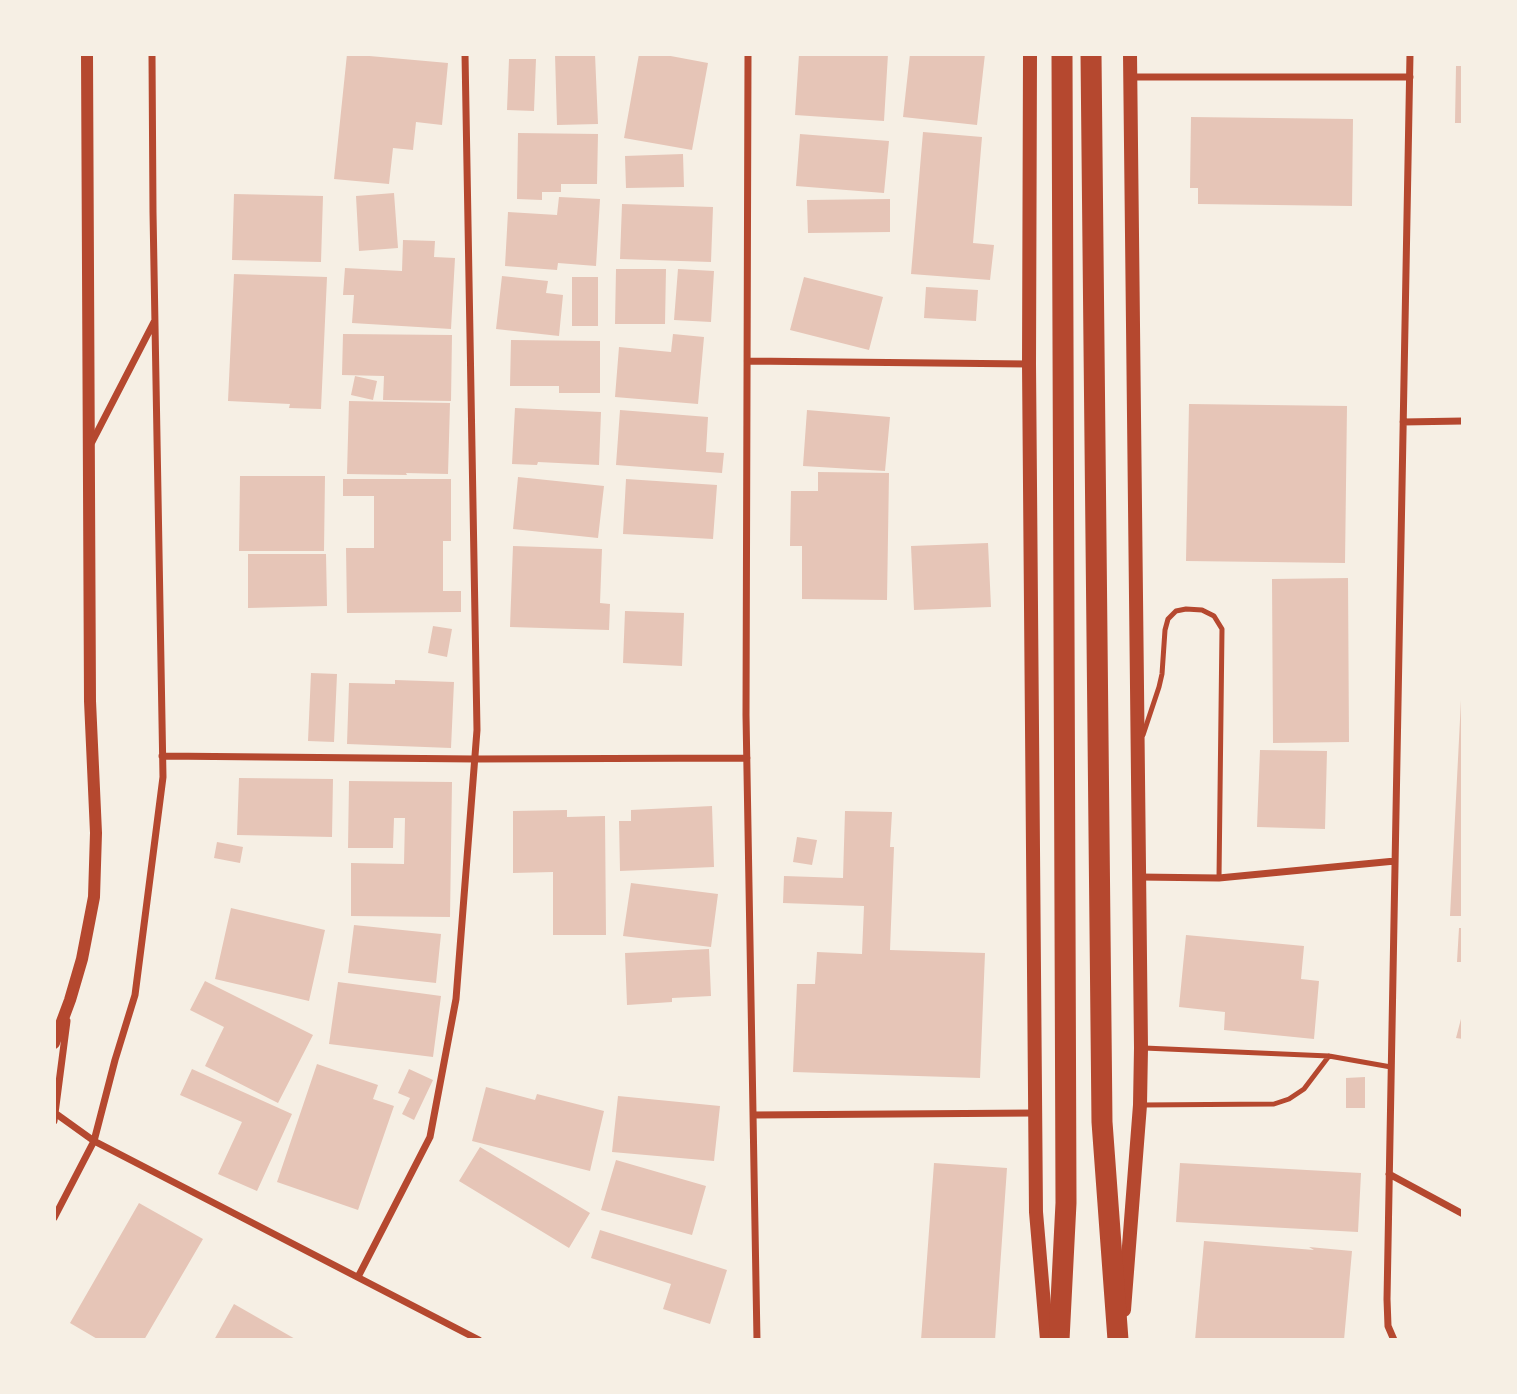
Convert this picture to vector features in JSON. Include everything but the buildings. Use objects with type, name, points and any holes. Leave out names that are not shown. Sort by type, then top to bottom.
[{"type":"highway","points":[[1059,1340],[1066,1203],[1062,54]]},
{"type":"highway","points":[[1091,54],[1102,1122],[1120,1340]]},
{"type":"main road","points":[[1030,54],[1029,364],[1036,1212],[1047,1340]]},
{"type":"main road","points":[[1120,1340],[1140,1105],[1141,1048],[1130,54]]},
{"type":"street","points":[[54,1043],[82,959],[94,897],[96,845],[90,701],[87,54]]},
{"type":"street","points":[[54,1218],[94,1142],[135,995],[163,777],[152,54]]},
{"type":"street","points":[[358,1278],[430,1137],[456,999],[478,730],[465,54]]},
{"type":"street","points":[[748,54],[747,758],[757,1340]]},
{"type":"street","points":[[1394,1340],[1388,1326],[1387,1299],[1410,54]]},
{"type":"street","points":[[1130,77],[1410,77]]},
{"type":"street","points":[[88,448],[155,320]]},
{"type":"street","points":[[747,360],[1029,364]]},
{"type":"street","points":[[1403,422],[1463,421]]},
{"type":"street","points":[[162,756],[747,758]]},
{"type":"street","points":[[1139,877],[1219,878],[1395,861]]},
{"type":"street","points":[[54,1121],[70,1000]]},
{"type":"street","points":[[55,1113],[94,1142],[480,1340]]},
{"type":"street","points":[[753,1115],[1036,1113]]},
{"type":"street","points":[[1389,1174],[1463,1214]]},
{"type":"lane","points":[[1139,747],[1162,674],[1168,619],[1176,611],[1186,608],[1202,610],[1214,616],[1222,629],[1219,878]]},
{"type":"lane","points":[[1141,1048],[1329,1056],[1391,1067]]},
{"type":"lane","points":[[1140,1105],[1273,1104],[1289,1099],[1304,1089],[1329,1056]]}]
